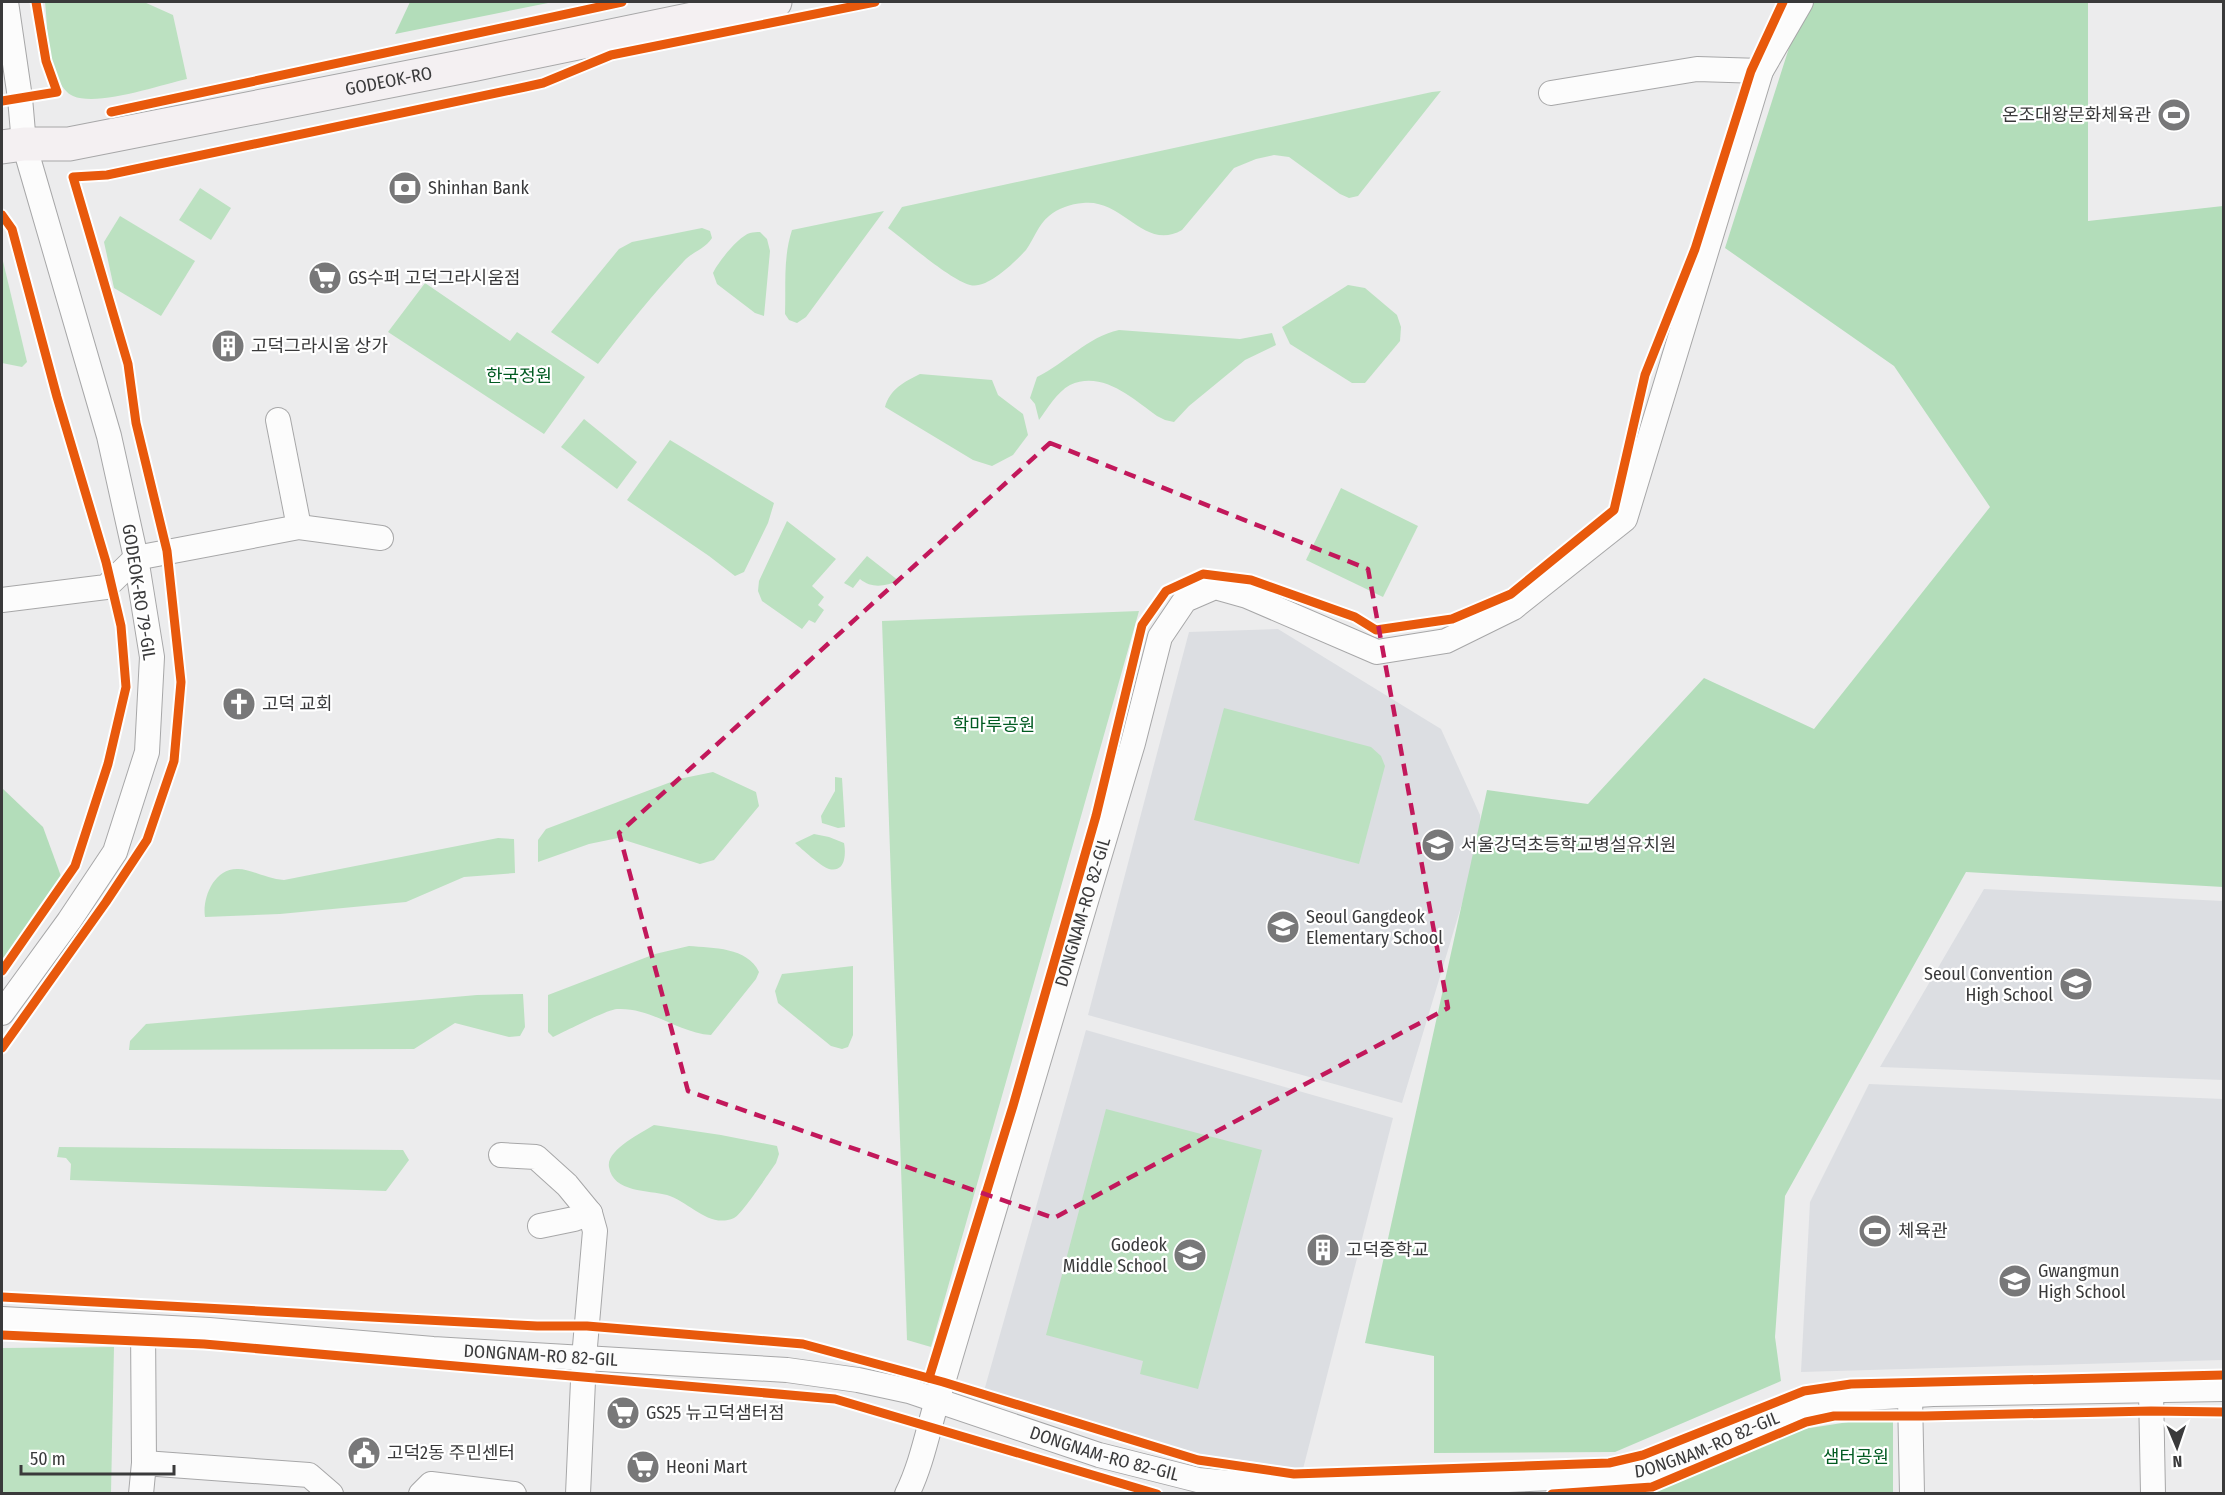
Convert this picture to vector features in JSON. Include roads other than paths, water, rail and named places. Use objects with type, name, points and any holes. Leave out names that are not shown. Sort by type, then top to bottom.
[{"type":"main road","name":"GODEOK-RO","points":[[13,145],[69,144],[476,64],[775,2]]},
{"type":"street","name":"GODEOK-RO 79-GIL","points":[[2,1013],[69,921],[115,852],[147,752],[152,657],[136,558],[108,436],[13,145],[20,98],[6,2]]},
{"type":"street","points":[[1551,93],[1697,69],[1761,71],[1801,2]]},
{"type":"street","name":"DONGNAM-RO 82-GIL","points":[[936,1402],[1129,754],[1160,637],[1185,600],[1215,588],[1247,596],[1377,651],[1446,641],[1513,608],[1625,519],[1761,71]]},
{"type":"street","points":[[278,420],[298,527]]},
{"type":"street","points":[[2,600],[106,587],[136,558],[298,527],[381,538]]},
{"type":"street","points":[[501,1155],[536,1157],[567,1185],[590,1213],[595,1231],[584,1358],[578,1494]]},
{"type":"street","points":[[540,1226],[590,1213]]},
{"type":"street","name":"DONGNAM-RO 82-GIL","points":[[2,1319],[209,1330],[433,1349],[787,1370],[858,1380],[909,1391],[936,1402],[1099,1455],[1198,1480],[1332,1491],[1600,1476],[1642,1471],[1697,1453],[1755,1426],[1809,1405],[1852,1399],[2223,1389]]},
{"type":"street","points":[[141,1494],[144,1463],[143,1327]]},
{"type":"street","points":[[2151,1390],[2153,1494]]},
{"type":"street","points":[[1910,1396],[1911,1494]]},
{"type":"street","points":[[907,1494],[914,1480],[936,1402]]},
{"type":"street","points":[[144,1463],[309,1474],[331,1494]]},
{"type":"street","points":[[421,1494],[431,1484],[514,1494]]},
{"type":"place","name":"온조대왕문화체육관","points":[[2174,115]]},
{"type":"place","name":"Shinhan Bank","points":[[405,188]]},
{"type":"place","name":"GS수퍼 고덕그라시움점","points":[[325,278]]},
{"type":"place","name":"고덕그라시움 상가","points":[[228,346]]},
{"type":"place","name":"고덕 교회","points":[[239,704]]},
{"type":"place","name":"서울강덕초등학교병설유치원","points":[[1438,845]]},
{"type":"place","name":"Seoul Gangdeok Elementary School","points":[[1283,927]]},
{"type":"place","name":"Seoul Convention High School","points":[[2076,984]]},
{"type":"place","name":"체육관","points":[[1875,1231]]},
{"type":"place","name":"고덕중학교","points":[[1323,1250]]},
{"type":"place","name":"Godeok Middle School","points":[[1190,1255]]},
{"type":"place","name":"Gwangmun High School","points":[[2015,1281]]},
{"type":"place","name":"GS25 뉴고덕샘터점","points":[[623,1413]]},
{"type":"place","name":"고덕2동 주민센터","points":[[364,1453]]},
{"type":"place","name":"Heoni Mart","points":[[643,1467]]},
{"type":"park label","name":"한국정원","points":[[519,376]]},
{"type":"park label","name":"학마루공원","points":[[994,725]]},
{"type":"park label","name":"샘터공원","points":[[1856,1457]]}]
